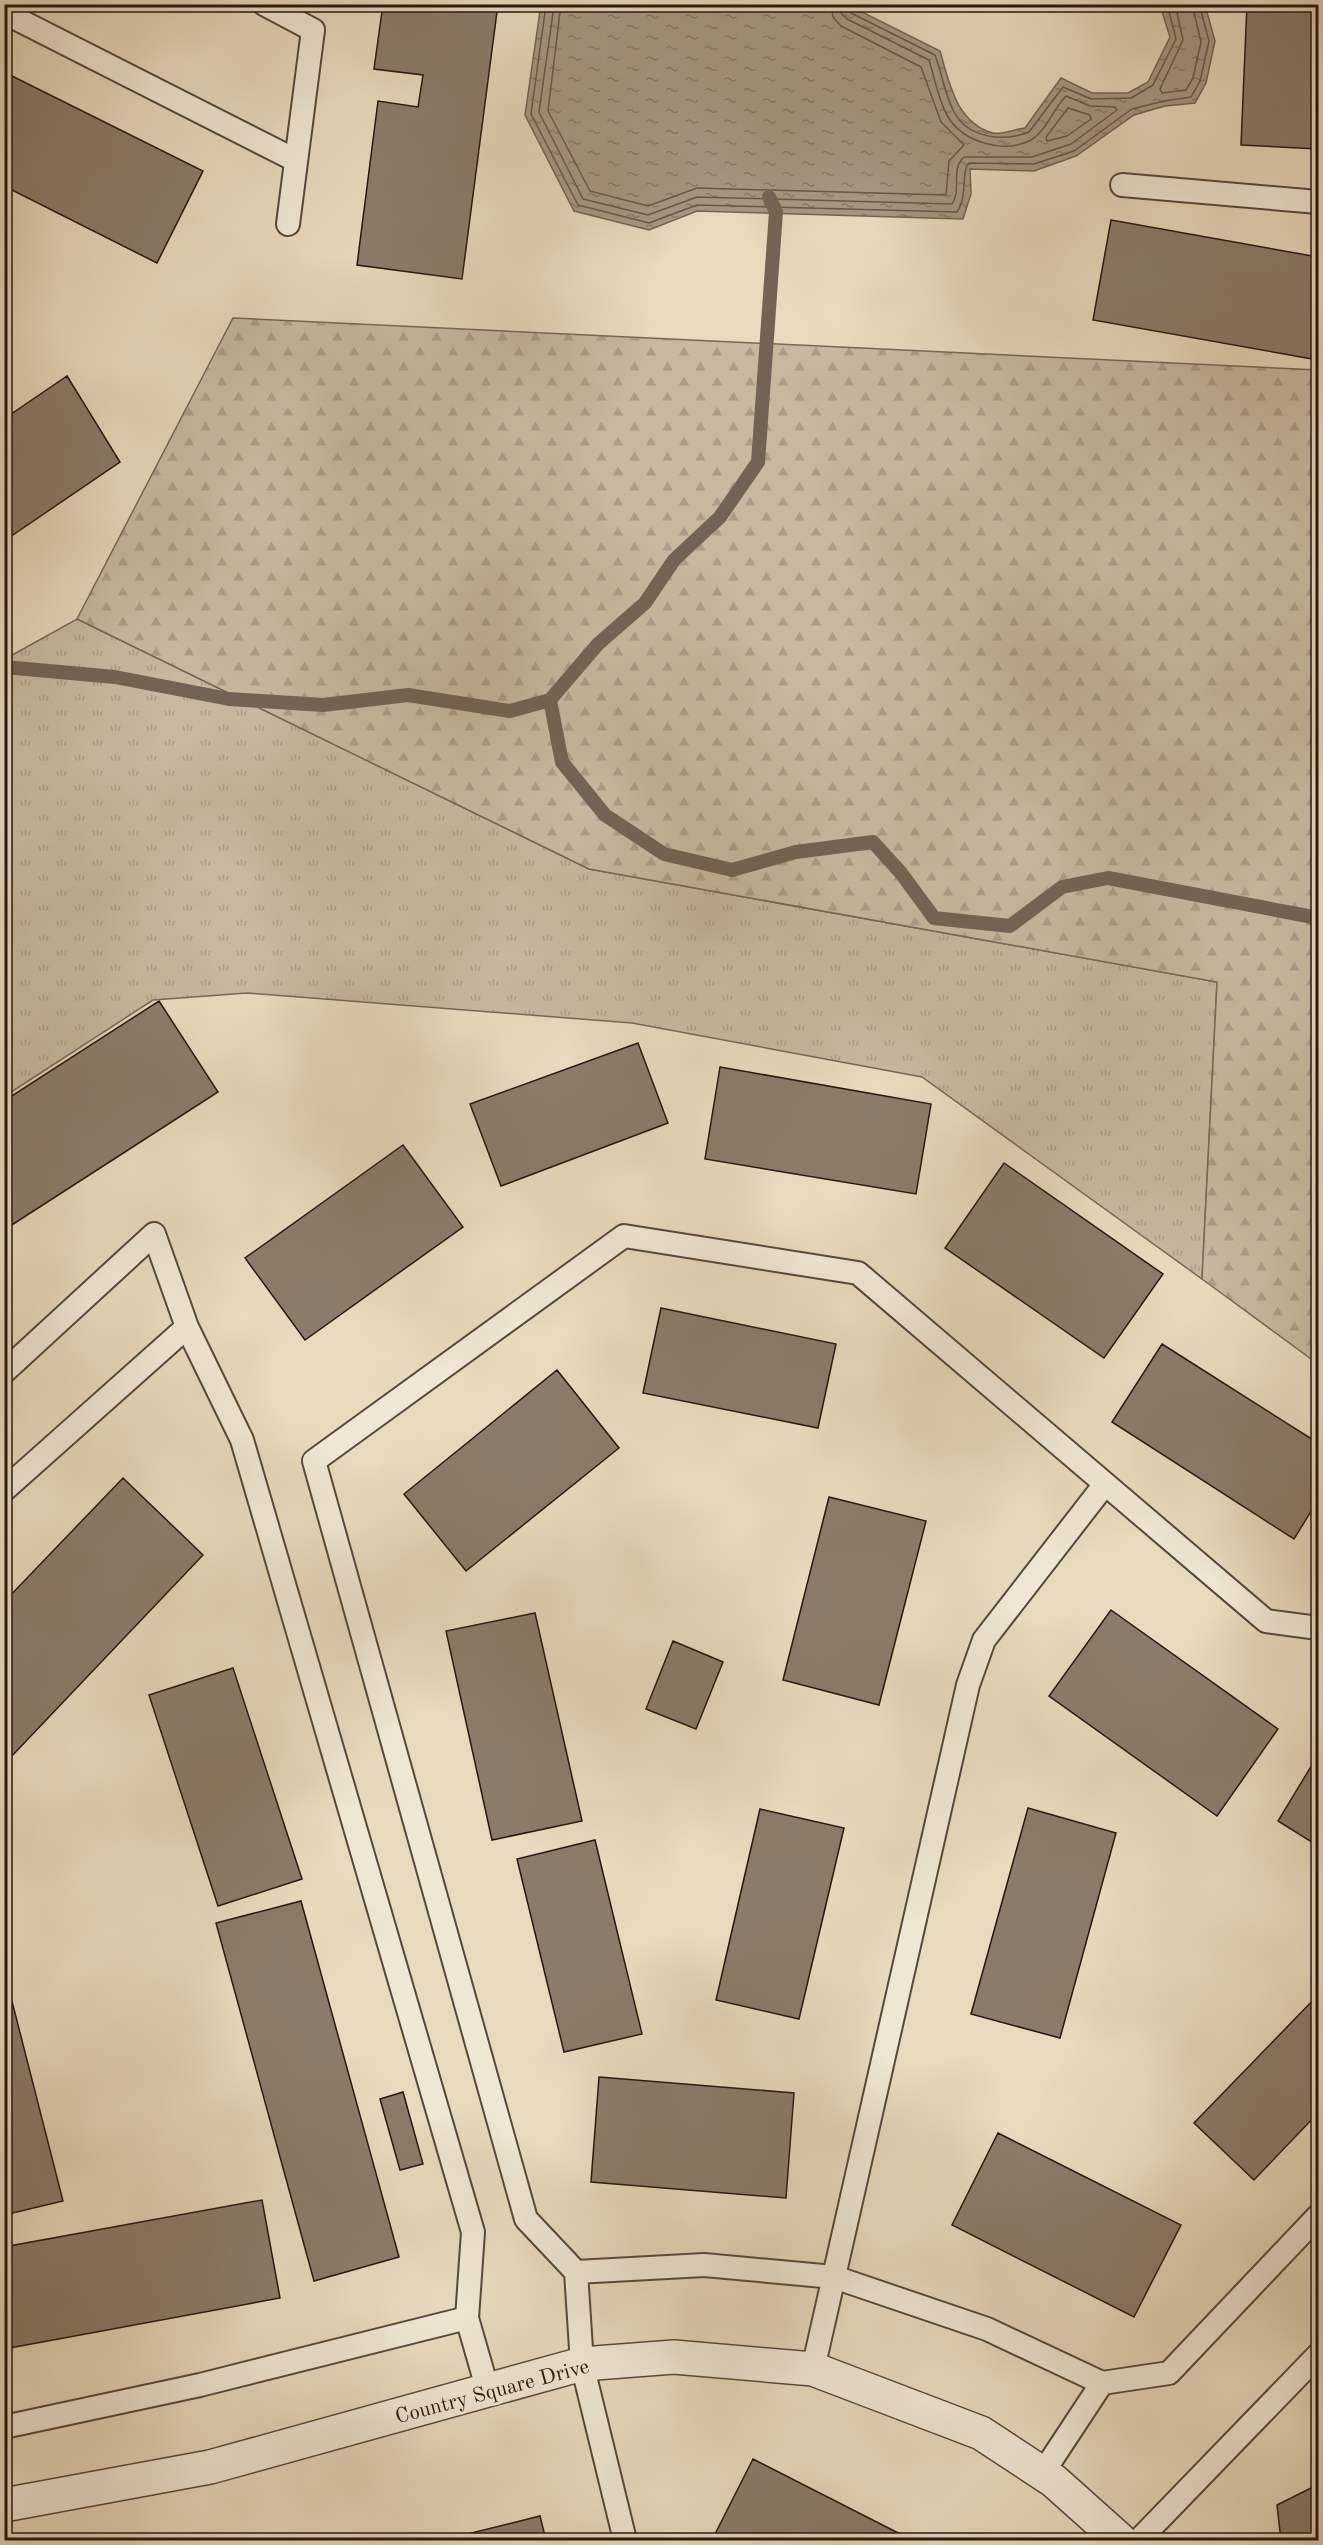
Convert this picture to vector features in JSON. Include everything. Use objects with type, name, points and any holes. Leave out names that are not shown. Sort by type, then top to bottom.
[{"type":"street","name":"Country Square Drive","points":[[4,2505],[210,2467],[582,2364],[674,2357],[813,2368],[981,2433],[1054,2481],[1120,2541]]},
{"type":"lane","points":[[9,4],[5,13],[295,160]]},
{"type":"lane","points":[[264,4],[313,30],[288,224]]},
{"type":"lane","points":[[1122,185],[1318,202]]},
{"type":"lane","points":[[4,1372],[154,1234],[187,1327],[242,1440],[473,2232],[467,2318],[488,2391]]},
{"type":"lane","points":[[625,2541],[582,2364],[576,2272],[526,2219],[314,1461],[624,1236],[858,1272],[1266,1621],[1318,1628]]},
{"type":"lane","points":[[4,1490],[187,1327]]},
{"type":"lane","points":[[813,2368],[968,1685],[984,1640],[1105,1484]]},
{"type":"lane","points":[[576,2272],[704,2265],[834,2277],[987,2328],[1102,2383],[1169,2373],[1318,2216]]},
{"type":"lane","points":[[4,2427],[200,2385],[467,2318]]},
{"type":"lane","points":[[1139,2541],[1318,2355]]},
{"type":"lane","points":[[1042,2474],[1102,2383]]},
{"type":"green space","points":[[233,318],[1318,370],[1318,1364],[1202,1279],[1217,982],[589,869],[77,619]]},
{"type":"green space","points":[[77,619],[589,869],[1217,982],[1202,1279],[922,1077],[632,1023],[247,993],[153,1000],[5,1096],[5,659]]},
{"type":"water","points":[[526,5],[848,5],[940,51],[951,88],[962,111],[980,128],[993,133],[1025,128],[1061,78],[1092,93],[1128,93],[1148,82],[1170,37],[1160,5],[1205,5],[1215,41],[1206,83],[1195,103],[1165,106],[1134,115],[1076,156],[1034,171],[970,169],[971,194],[963,219],[697,211],[649,230],[574,211],[525,115],[540,11]]},
{"type":"building","points":[[383,4],[498,4],[462,279],[357,265],[378,101],[418,107],[423,75],[374,69]]},
{"type":"building","points":[[1247,4],[1318,4],[1318,149],[1241,145]]},
{"type":"building","points":[[4,72],[203,171],[157,263],[4,186]]},
{"type":"building","points":[[1111,220],[1318,257],[1318,360],[1093,320]]},
{"type":"building","points":[[67,376],[120,462],[4,541],[4,419]]},
{"type":"building","points":[[159,1001],[218,1092],[4,1230],[4,1101]]},
{"type":"building","points":[[638,1043],[668,1123],[501,1186],[470,1104]]},
{"type":"building","points":[[720,1067],[931,1104],[916,1194],[705,1159]]},
{"type":"building","points":[[403,1145],[463,1227],[305,1340],[245,1258]]},
{"type":"building","points":[[1004,1163],[1163,1274],[1104,1358],[945,1248]]},
{"type":"building","points":[[661,1308],[836,1344],[818,1428],[643,1393]]},
{"type":"building","points":[[1162,1344],[1318,1443],[1318,1500],[1294,1539],[1112,1422]]},
{"type":"building","points":[[557,1370],[619,1448],[466,1571],[404,1494]]},
{"type":"building","points":[[123,1478],[203,1555],[9,1759],[4,1755],[4,1602]]},
{"type":"building","points":[[829,1497],[926,1521],[879,1705],[783,1680]]},
{"type":"building","points":[[1111,1610],[1278,1729],[1217,1816],[1049,1696]]},
{"type":"building","points":[[535,1613],[582,1821],[492,1840],[446,1631]]},
{"type":"building","points":[[673,1641],[723,1662],[696,1729],[646,1709]]},
{"type":"building","points":[[233,1668],[302,1879],[218,1906],[149,1695]]},
{"type":"building","points":[[1318,1755],[1318,1846],[1278,1821]]},
{"type":"building","points":[[1028,1808],[1116,1833],[1060,2038],[971,2014]]},
{"type":"building","points":[[760,1809],[844,1828],[799,2019],[716,2000]]},
{"type":"building","points":[[595,1840],[642,2034],[564,2052],[517,1859]]},
{"type":"building","points":[[301,1901],[399,2257],[314,2281],[216,1923]]},
{"type":"building","points":[[4,1970],[63,2201],[4,2215]]},
{"type":"building","points":[[1318,1995],[1318,2113],[1254,2180],[1194,2123]]},
{"type":"building","points":[[599,2077],[794,2093],[786,2198],[591,2182]]},
{"type":"building","points":[[403,2092],[423,2164],[400,2170],[380,2099]]},
{"type":"building","points":[[998,2133],[1181,2225],[1134,2317],[952,2225]]},
{"type":"building","points":[[262,2200],[280,2298],[4,2349],[4,2247]]},
{"type":"building","points":[[753,2459],[912,2540],[712,2540]]},
{"type":"building","points":[[1317,2485],[1318,2540],[1281,2540],[1277,2505]]},
{"type":"building","points":[[540,2516],[546,2540],[443,2540]]},
{"type":"waterway","points":[[550,700],[598,644],[645,603],[674,560],[720,517],[758,462],[776,212],[769,197]]},
{"type":"waterway","points":[[4,667],[115,677],[229,699],[323,705],[408,695],[510,711],[550,700],[562,762],[605,815],[664,854],[732,870],[796,852],[873,842],[901,873],[934,918],[1010,926],[1062,887],[1108,878],[1318,918]]}]
